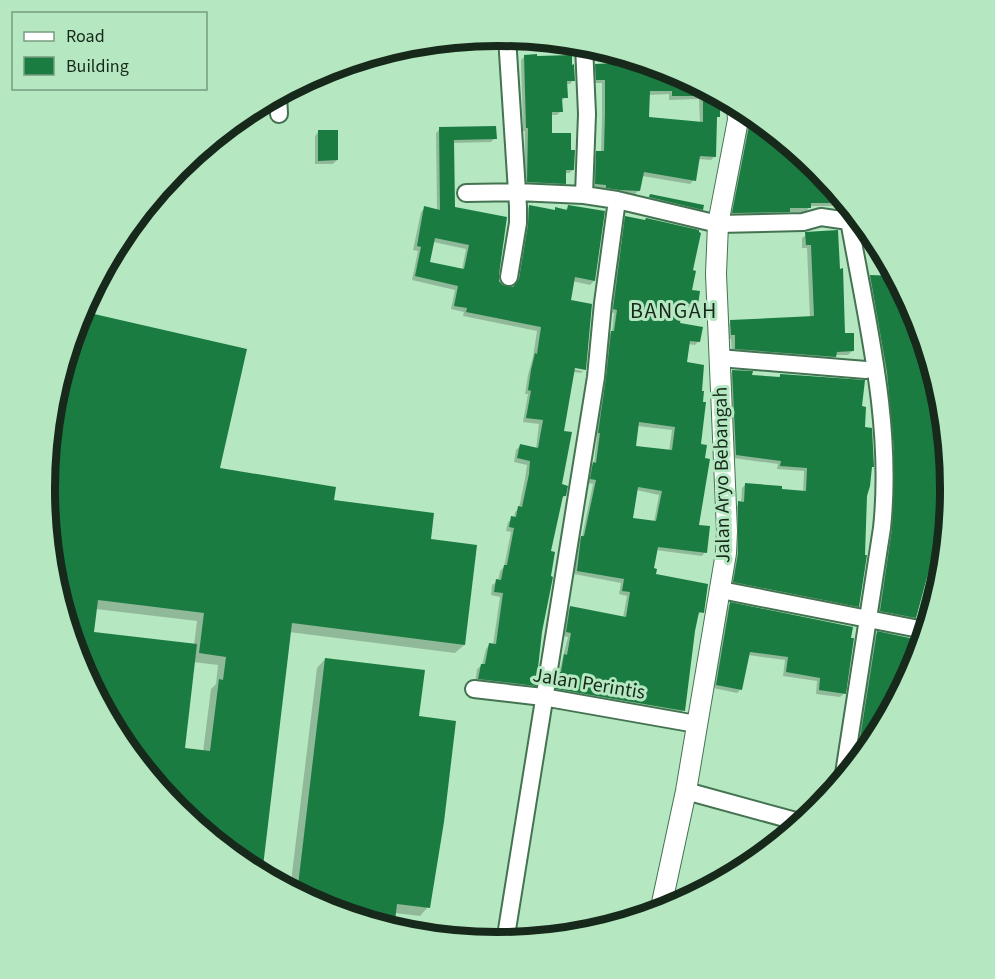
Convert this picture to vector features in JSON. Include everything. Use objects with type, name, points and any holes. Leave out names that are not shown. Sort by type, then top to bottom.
[{"type":"street","points":[[508,46],[518,223],[508,277]]},
{"type":"street","points":[[584,55],[587,114],[584,195]]},
{"type":"street","points":[[279,105],[279,114]]},
{"type":"street","name":"Jalan Aryo Bebangah","points":[[662,901],[686,791],[721,590],[727,531],[717,295],[718,224],[738,117]]},
{"type":"street","points":[[466,193],[517,192],[584,195],[617,200],[718,224],[803,222],[821,218],[850,221]]},
{"type":"street","points":[[507,932],[596,376],[617,200]]},
{"type":"street","points":[[845,764],[884,507],[883,426],[857,231]]},
{"type":"street","points":[[719,358],[866,370]]},
{"type":"street","points":[[721,590],[917,632]]},
{"type":"street","name":"Jalan Perintis","points":[[474,689],[543,697],[696,724]]},
{"type":"street","points":[[686,791],[793,820]]},
{"type":"building","points":[[537,54],[537,56],[572,55],[575,81],[567,81],[568,98],[562,98],[563,112],[552,112],[552,133],[571,133],[571,150],[575,150],[574,170],[566,170],[566,184],[527,182],[528,128],[526,128],[524,55]]},
{"type":"building","points":[[616,63],[618,67],[627,66],[640,70],[700,96],[672,96],[672,91],[650,91],[649,117],[703,122],[703,97],[720,107],[720,117],[717,117],[716,157],[700,156],[696,181],[644,172],[640,191],[606,188],[606,185],[595,184],[596,151],[604,151],[605,113],[605,80],[596,80],[595,64]]},
{"type":"building","points":[[749,125],[790,156],[836,203],[811,203],[811,208],[790,208],[790,212],[732,213]]},
{"type":"building","points":[[496,126],[497,139],[454,140],[455,207],[507,217],[499,275],[499,281],[503,285],[513,287],[519,279],[529,205],[567,210],[568,205],[605,211],[595,281],[575,277],[571,300],[592,304],[586,370],[575,368],[564,431],[572,432],[562,484],[568,486],[566,496],[563,496],[551,551],[555,552],[551,576],[553,577],[542,632],[536,686],[478,679],[481,664],[485,664],[489,643],[496,644],[503,593],[494,592],[496,579],[501,580],[504,565],[507,565],[514,528],[509,527],[511,516],[516,517],[518,506],[522,507],[529,474],[530,461],[517,458],[520,444],[538,448],[543,420],[526,418],[531,391],[528,390],[531,370],[535,353],[537,354],[541,327],[466,312],[467,308],[454,306],[458,286],[415,276],[421,247],[417,246],[424,206],[440,210],[439,127]],"holes":[[[435,238],[469,245],[464,269],[430,262]]]},
{"type":"building","points":[[318,130],[338,130],[338,160],[318,161]]},
{"type":"building","points":[[650,194],[704,205],[703,210],[649,197]]},
{"type":"building","points":[[625,216],[645,220],[646,218],[699,230],[701,233],[693,270],[696,271],[692,290],[700,291],[698,305],[684,303],[680,323],[703,327],[700,342],[690,341],[687,362],[704,365],[702,391],[704,391],[703,402],[706,402],[701,444],[707,445],[705,458],[710,459],[699,525],[710,526],[707,553],[658,547],[654,568],[657,569],[656,574],[708,584],[704,613],[699,612],[695,631],[685,711],[556,689],[564,654],[567,655],[571,633],[566,632],[570,606],[626,617],[630,592],[622,591],[624,579],[577,571],[581,536],[584,536],[596,480],[590,479],[593,462],[596,463],[611,331],[614,331],[617,310],[613,309]],"holes":[[[639,422],[675,427],[672,450],[636,446]],[[638,487],[662,491],[656,521],[633,518]]]},
{"type":"building","points":[[838,230],[840,269],[843,268],[845,333],[854,333],[854,351],[837,352],[836,357],[735,349],[735,335],[731,335],[730,320],[814,316],[811,245],[806,245],[805,232]]},
{"type":"building","points":[[870,275],[885,276],[907,320],[925,375],[937,432],[940,461],[940,511],[932,559],[916,618],[880,611],[892,529],[894,450],[887,372]]},
{"type":"building","points":[[91,313],[247,349],[220,468],[336,487],[334,500],[434,513],[431,539],[477,545],[465,645],[292,623],[263,865],[205,823],[203,818],[199,817],[164,782],[129,736],[114,711],[88,659],[63,576],[55,518],[55,461],[58,432],[70,375]],"holes":[[[98,600],[204,613],[199,653],[226,657],[223,680],[219,679],[210,751],[185,748],[197,644],[94,632]]]},
{"type":"building","points":[[732,370],[753,371],[752,375],[780,377],[780,374],[865,380],[862,406],[866,407],[865,427],[872,428],[874,467],[872,467],[867,496],[865,555],[867,555],[859,607],[733,582],[738,554],[738,501],[744,502],[745,483],[782,486],[782,489],[806,491],[807,468],[780,466],[781,461],[736,455]]},
{"type":"building","points":[[730,602],[853,627],[851,638],[854,638],[846,694],[819,690],[820,678],[786,672],[788,657],[750,652],[742,690],[716,685]]},
{"type":"building","points":[[877,631],[914,639],[895,685],[859,746]]},
{"type":"building","points":[[325,658],[425,670],[419,716],[456,721],[444,822],[430,908],[397,904],[395,920],[355,909],[298,885]]},
{"type":"district","name":"BANGAH","points":[[674,311]]}]
